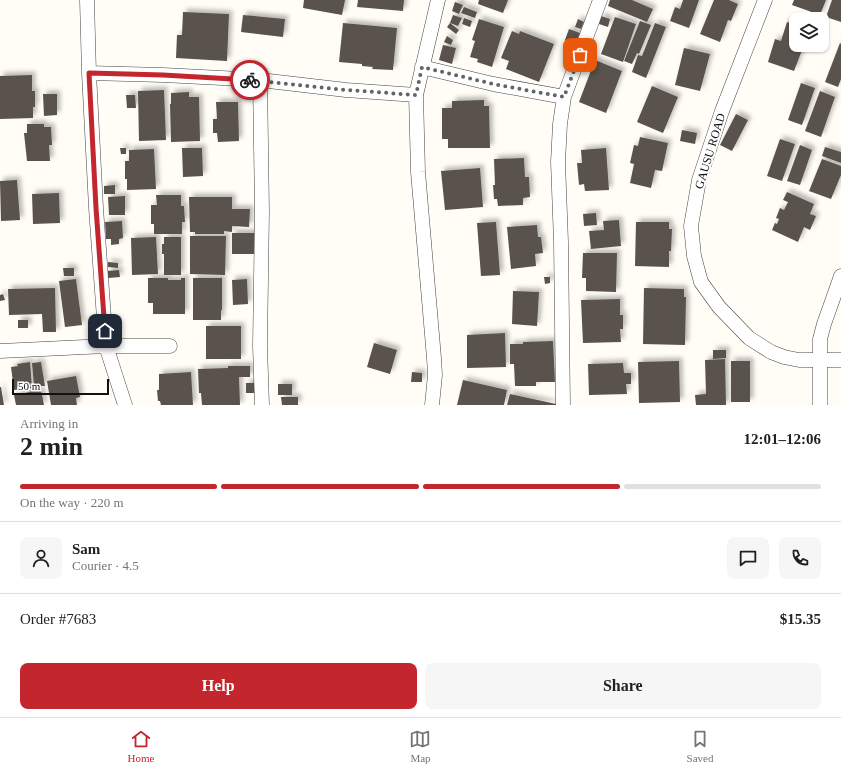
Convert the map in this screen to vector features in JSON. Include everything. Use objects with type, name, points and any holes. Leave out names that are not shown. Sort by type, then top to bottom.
[{"type":"street","points":[[87,0],[96,208],[106,346],[125,405]]},
{"type":"street","points":[[432,405],[435,375],[418,172],[416,95],[438,0]]},
{"type":"street","points":[[563,405],[562,242],[558,162],[560,124],[564,97],[600,0]]},
{"type":"street","name":"GAUSU ROAD","points":[[765,0],[722,111],[699,180],[691,226],[694,256],[702,282],[719,307],[749,338],[771,352],[784,357],[799,360],[841,360]]},
{"type":"street","points":[[422,67],[493,84],[564,97]]},
{"type":"street","points":[[89,73],[260,80],[346,90],[416,95]]},
{"type":"street","points":[[260,80],[262,211],[260,346],[262,405]]},
{"type":"street","points":[[820,405],[820,339],[841,276]]},
{"type":"street","points":[[0,351],[106,346],[170,346]]},
{"type":"building","points":[[304,0],[345,0],[342,15],[303,8]]},
{"type":"building","points":[[358,0],[404,0],[403,11],[357,7]]},
{"type":"building","points":[[479,0],[508,0],[503,13],[478,4]]},
{"type":"building","points":[[610,0],[632,0],[653,9],[647,22],[608,6]]},
{"type":"building","points":[[683,0],[699,0],[689,28],[670,21],[675,7],[680,9]]},
{"type":"building","points":[[714,0],[729,0],[738,4],[731,21],[728,20],[720,42],[700,34]]},
{"type":"building","points":[[794,0],[826,0],[821,12],[812,12],[792,5]]},
{"type":"building","points":[[832,0],[841,0],[841,22],[829,18],[829,12],[828,12]]},
{"type":"building","points":[[455,2],[463,5],[459,14],[452,11]]},
{"type":"building","points":[[464,7],[477,12],[475,18],[461,13]]},
{"type":"building","points":[[183,12],[229,14],[227,61],[176,58],[177,35],[182,35]]},
{"type":"building","points":[[243,15],[285,19],[283,37],[241,32]]},
{"type":"building","points":[[453,15],[462,18],[458,26],[450,23]]},
{"type":"building","points":[[601,16],[610,19],[608,27],[599,24]]},
{"type":"building","points":[[615,17],[636,24],[623,62],[601,54]]},
{"type":"building","points":[[464,18],[472,21],[470,27],[462,24]]},
{"type":"building","points":[[479,19],[504,27],[492,67],[477,62],[478,59],[470,57],[475,41],[472,40]]},
{"type":"building","points":[[578,19],[584,22],[581,29],[575,27]]},
{"type":"building","points":[[640,21],[651,25],[639,54],[637,53],[632,64],[624,61]]},
{"type":"building","points":[[787,22],[789,23],[789,52],[801,52],[794,71],[768,62],[775,39],[781,41]]},
{"type":"building","points":[[343,23],[397,28],[393,70],[372,69],[373,67],[362,66],[362,64],[339,62]]},
{"type":"building","points":[[450,23],[459,30],[456,34],[447,27]]},
{"type":"building","points":[[655,23],[666,27],[646,78],[632,72],[638,55],[642,56]]},
{"type":"building","points":[[569,29],[580,33],[575,44],[565,40]]},
{"type":"building","points":[[512,31],[519,34],[520,31],[554,44],[539,82],[506,69],[509,61],[501,58]]},
{"type":"building","points":[[447,36],[453,40],[451,45],[444,42]]},
{"type":"building","points":[[840,43],[841,79],[838,87],[825,82]]},
{"type":"building","points":[[443,45],[456,48],[452,64],[439,60]]},
{"type":"building","points":[[684,48],[710,54],[700,91],[675,85]]},
{"type":"building","points":[[595,60],[622,71],[606,113],[579,102]]},
{"type":"building","points":[[32,75],[32,91],[35,91],[33,118],[0,119],[0,76]]},
{"type":"building","points":[[801,83],[815,88],[802,125],[788,120]]},
{"type":"building","points":[[652,86],[678,97],[663,133],[637,122]]},
{"type":"building","points":[[164,90],[166,140],[139,141],[138,91]]},
{"type":"building","points":[[820,91],[835,97],[821,137],[805,131]]},
{"type":"building","points":[[189,92],[189,97],[199,97],[200,141],[171,142],[171,93]]},
{"type":"building","points":[[43,94],[57,94],[57,115],[44,116]]},
{"type":"building","points":[[126,95],[135,95],[136,108],[127,108]]},
{"type":"building","points":[[484,100],[484,106],[489,106],[490,148],[448,148],[448,139],[442,139],[442,108],[452,108],[452,101]]},
{"type":"building","points":[[216,102],[238,102],[239,141],[218,142],[217,133],[213,133],[213,119],[217,119]]},
{"type":"building","points":[[736,114],[748,120],[732,151],[720,145]]},
{"type":"building","points":[[27,124],[44,124],[44,127],[51,127],[52,145],[49,145],[50,161],[27,161],[24,133],[27,133]]},
{"type":"building","points":[[682,130],[697,133],[695,144],[680,141]]},
{"type":"building","points":[[640,137],[668,143],[662,171],[655,170],[651,188],[630,183],[634,164],[630,163],[634,145],[638,146]]},
{"type":"building","points":[[780,139],[795,144],[782,181],[767,176]]},
{"type":"building","points":[[800,145],[812,150],[800,185],[787,181]]},
{"type":"building","points":[[825,147],[841,152],[841,163],[822,156]]},
{"type":"building","points":[[120,148],[126,148],[126,154],[121,154]]},
{"type":"building","points":[[182,148],[202,148],[203,176],[183,177]]},
{"type":"building","points":[[606,148],[609,190],[585,191],[584,184],[579,185],[577,163],[582,163],[581,150]]},
{"type":"building","points":[[154,149],[156,189],[127,190],[127,179],[125,179],[125,161],[129,161],[129,150]]},
{"type":"building","points":[[524,158],[525,177],[529,177],[530,197],[523,198],[523,205],[498,206],[497,199],[494,199],[494,159]]},
{"type":"building","points":[[822,159],[841,166],[841,175],[831,199],[809,191]]},
{"type":"building","points":[[480,168],[483,207],[445,210],[441,171]]},
{"type":"building","points":[[17,180],[20,220],[1,221],[0,181]]},
{"type":"building","points":[[115,185],[115,194],[104,194],[104,186]]},
{"type":"building","points":[[787,192],[814,204],[810,214],[816,216],[810,230],[804,227],[798,242],[772,230],[775,223],[777,224],[779,219],[776,218],[780,208],[784,210],[788,202],[783,200]]},
{"type":"building","points":[[59,193],[60,223],[33,224],[32,194]]},
{"type":"building","points":[[156,195],[181,195],[181,206],[184,206],[185,222],[182,222],[182,234],[154,234],[154,224],[151,224],[151,205],[157,205]]},
{"type":"building","points":[[125,196],[125,215],[109,215],[108,197]]},
{"type":"building","points":[[189,197],[232,197],[232,209],[250,209],[249,227],[232,226],[232,232],[224,231],[224,234],[195,234],[195,232],[190,232]]},
{"type":"building","points":[[596,213],[597,225],[584,226],[583,214]]},
{"type":"building","points":[[619,220],[621,246],[591,249],[589,231],[604,230],[603,221]]},
{"type":"building","points":[[122,221],[123,238],[119,239],[119,244],[111,245],[111,239],[106,239],[105,222]]},
{"type":"building","points":[[496,222],[500,275],[481,276],[477,223]]},
{"type":"building","points":[[636,222],[669,222],[669,229],[672,229],[671,251],[669,251],[669,267],[635,266]]},
{"type":"building","points":[[537,225],[538,237],[541,237],[543,253],[535,254],[536,266],[511,269],[507,227]]},
{"type":"building","points":[[232,233],[255,233],[255,254],[232,254]]},
{"type":"building","points":[[190,236],[226,236],[225,275],[190,274]]},
{"type":"building","points":[[156,237],[158,274],[132,275],[131,238]]},
{"type":"building","points":[[164,237],[181,237],[181,275],[164,275],[164,254],[162,254],[162,244],[164,244]]},
{"type":"building","points":[[583,253],[617,253],[616,292],[586,291],[586,278],[582,278]]},
{"type":"building","points":[[108,262],[118,263],[118,268],[108,267]]},
{"type":"building","points":[[63,268],[74,268],[74,276],[64,276]]},
{"type":"building","points":[[119,270],[120,277],[108,278],[107,271]]},
{"type":"building","points":[[544,277],[550,277],[550,283],[545,284]]},
{"type":"building","points":[[148,278],[168,278],[168,280],[181,280],[181,278],[185,278],[185,314],[153,314],[153,303],[148,303]]},
{"type":"building","points":[[193,278],[222,278],[221,320],[193,320]]},
{"type":"building","points":[[76,279],[82,325],[65,327],[59,281]]},
{"type":"building","points":[[247,279],[248,304],[233,305],[232,280]]},
{"type":"building","points":[[55,288],[56,332],[43,332],[42,314],[9,315],[8,289]]},
{"type":"building","points":[[644,288],[684,289],[684,297],[686,297],[685,345],[643,344]]},
{"type":"building","points":[[513,291],[539,292],[537,326],[512,324]]},
{"type":"building","points":[[3,294],[5,300],[0,301],[0,295]]},
{"type":"building","points":[[620,299],[620,315],[623,315],[623,329],[620,329],[621,342],[583,343],[581,300]]},
{"type":"building","points":[[18,320],[28,320],[28,328],[18,328]]},
{"type":"building","points":[[206,326],[241,326],[241,359],[206,359]]},
{"type":"building","points":[[505,333],[506,367],[467,368],[467,335]]},
{"type":"building","points":[[553,341],[555,382],[536,382],[536,386],[515,386],[514,364],[510,364],[510,344]]},
{"type":"building","points":[[374,343],[397,350],[390,374],[367,367]]},
{"type":"building","points":[[713,350],[726,350],[726,358],[713,359]]},
{"type":"building","points":[[725,359],[726,405],[696,405],[695,395],[706,394],[705,360]]},
{"type":"building","points":[[679,361],[680,402],[639,403],[638,362]]},
{"type":"building","points":[[731,361],[750,361],[750,402],[731,402]]},
{"type":"building","points":[[30,362],[32,388],[14,390],[11,367],[18,366],[17,364]]},
{"type":"building","points":[[41,362],[45,386],[34,386],[32,363]]},
{"type":"building","points":[[623,363],[624,373],[631,373],[631,384],[626,384],[627,394],[589,395],[588,364]]},
{"type":"building","points":[[228,366],[250,366],[250,377],[239,377],[240,405],[202,405],[201,393],[199,393],[198,369],[228,368]]},
{"type":"building","points":[[191,372],[193,405],[161,405],[160,401],[158,401],[157,390],[159,390],[159,374]]},
{"type":"building","points":[[412,372],[422,373],[422,382],[411,382]]},
{"type":"building","points":[[76,376],[80,397],[76,398],[77,405],[51,405],[47,381]]},
{"type":"building","points":[[463,380],[507,390],[504,405],[457,405]]},
{"type":"building","points":[[246,383],[255,383],[255,393],[246,393]]},
{"type":"building","points":[[278,384],[292,384],[292,395],[278,395]]},
{"type":"building","points":[[1,387],[4,405],[0,405]]},
{"type":"building","points":[[36,389],[37,391],[41,390],[44,405],[16,405],[14,395],[30,392],[30,390]]},
{"type":"building","points":[[510,394],[556,404],[556,405],[507,405]]},
{"type":"building","points":[[281,397],[298,397],[298,405],[282,405]]},
{"type":"way so far","points":[[250,80],[346,90],[416,95],[422,67],[493,84],[564,97],[580,55]]},
{"type":"route","points":[[105,331],[96,208],[89,73],[163,75],[250,80]]}]
